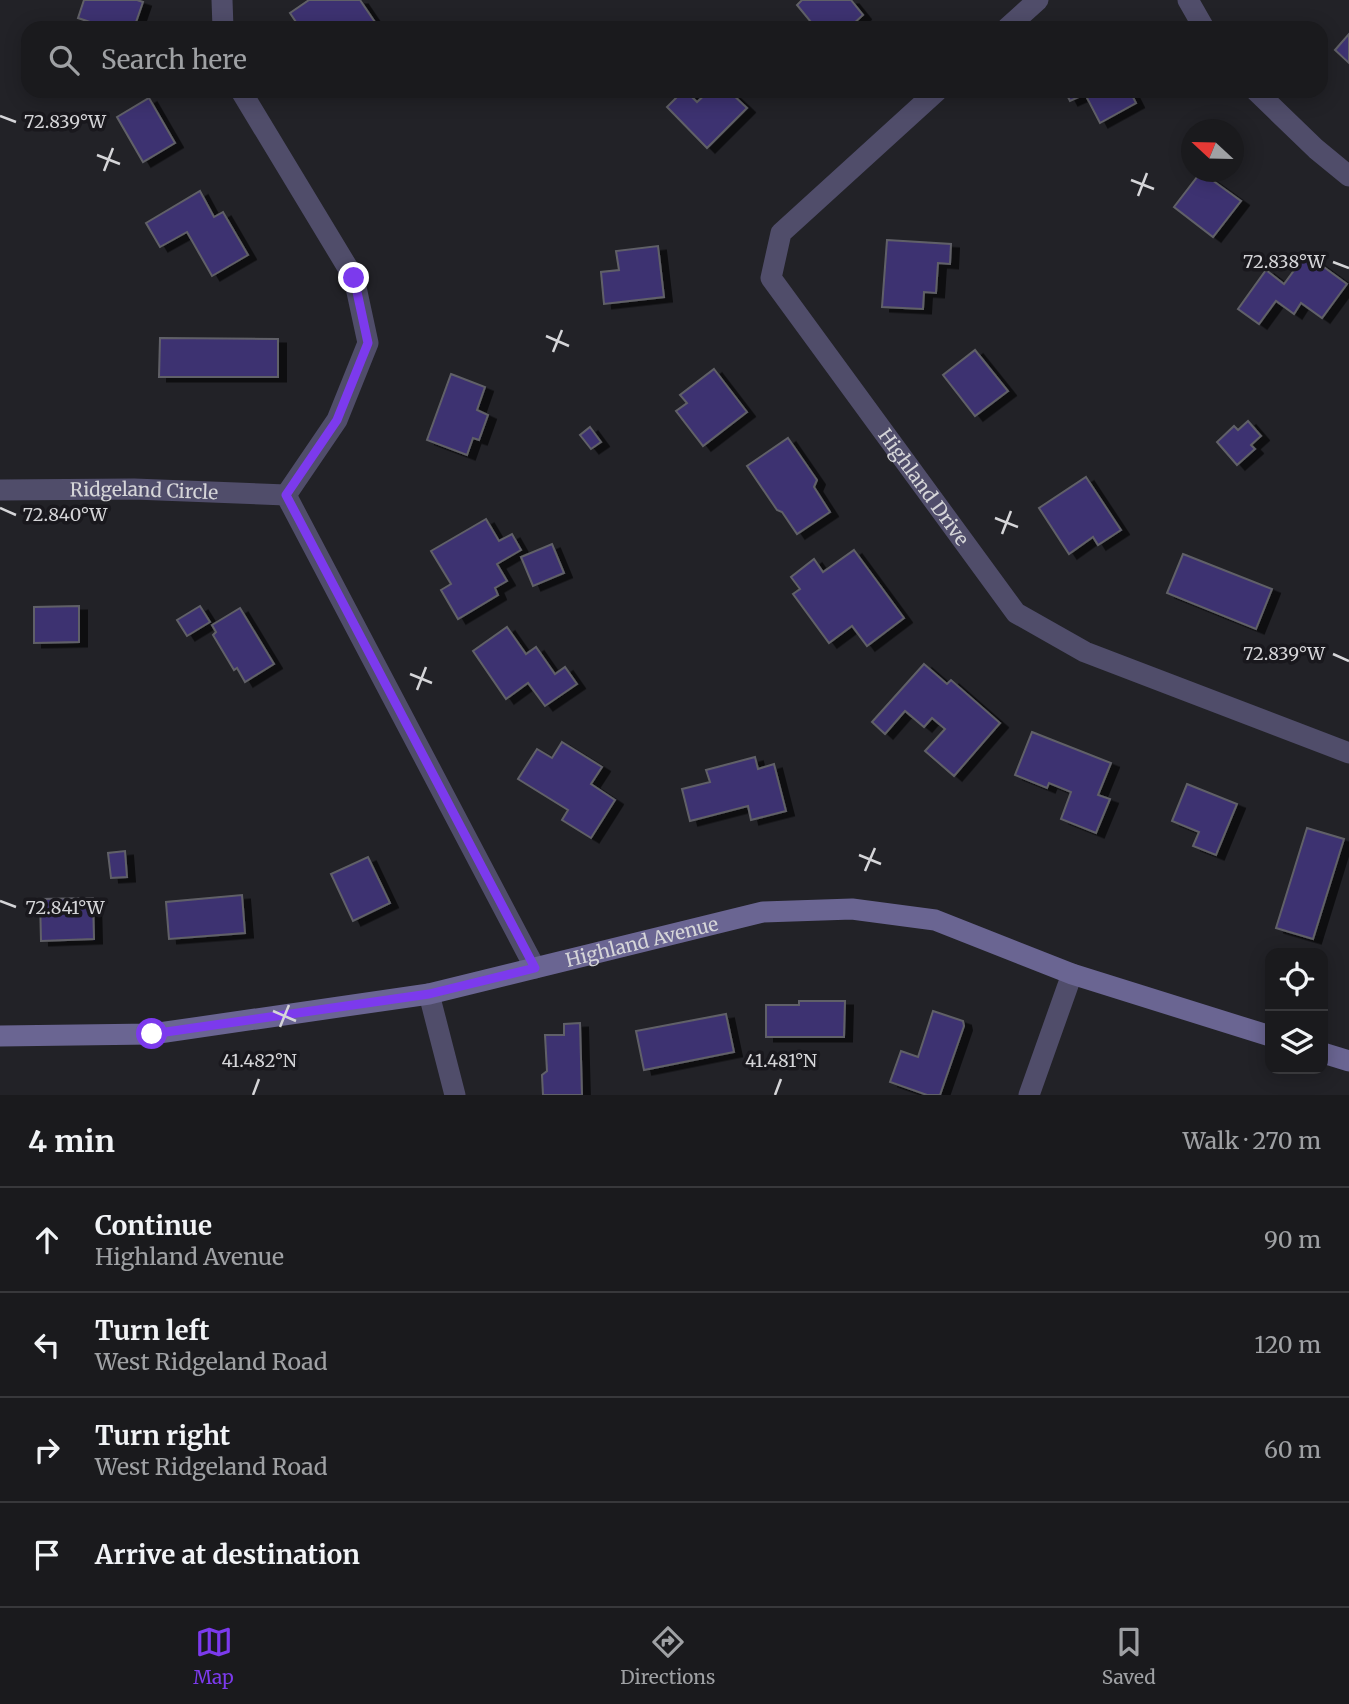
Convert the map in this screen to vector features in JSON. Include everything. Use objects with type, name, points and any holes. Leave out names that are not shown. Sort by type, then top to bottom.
[{"type":"street","points":[[222,0],[223,21]]},
{"type":"street","points":[[1015,21],[1038,0]]},
{"type":"street","points":[[1188,0],[1200,21]]},
{"type":"street","points":[[245,98],[354,278],[368,343],[337,420],[286,495],[535,968]]},
{"type":"street","name":"Highland Drive","points":[[929,98],[781,233],[771,278],[1016,613],[1085,652],[1349,753]]},
{"type":"street","points":[[1263,98],[1316,149],[1349,176]]},
{"type":"street","name":"Ridgeland Circle","points":[[0,490],[134,489],[286,495]]},
{"type":"street","name":"Highland Avenue","points":[[0,1037],[152,1034],[429,994],[763,912],[852,909],[935,920],[1072,974],[1265,1034]]},
{"type":"street","points":[[1029,1095],[1072,974]]},
{"type":"street","points":[[429,994],[455,1095]]},
{"type":"street","points":[[1328,1055],[1349,1061]]},
{"type":"building","points":[[84,0],[143,2],[136,21],[87,21],[78,18]]},
{"type":"building","points":[[309,0],[360,0],[374,21],[295,21],[290,13]]},
{"type":"building","points":[[802,0],[851,0],[863,15],[856,21],[810,21],[797,5]]},
{"type":"building","points":[[1349,34],[1349,63],[1335,50]]},
{"type":"building","points":[[149,98],[175,143],[143,162],[117,117]]},
{"type":"building","points":[[676,98],[693,98],[697,102],[701,98],[736,98],[747,108],[707,148],[667,107]]},
{"type":"building","points":[[1087,98],[1134,98],[1136,103],[1100,123]]},
{"type":"building","points":[[1193,182],[1215,182],[1241,201],[1213,237],[1174,207]]},
{"type":"building","points":[[200,191],[214,217],[223,212],[248,255],[212,276],[187,232],[160,247],[146,223]]},
{"type":"building","points":[[887,240],[951,244],[950,264],[938,263],[936,293],[924,292],[923,309],[882,307]]},
{"type":"building","points":[[658,246],[664,297],[604,304],[601,272],[619,270],[616,251]]},
{"type":"building","points":[[1306,254],[1347,284],[1322,318],[1301,303],[1294,314],[1276,301],[1259,324],[1238,309],[1266,270],[1284,284]]},
{"type":"building","points":[[160,338],[278,339],[278,377],[159,377]]},
{"type":"building","points":[[975,350],[1008,391],[975,416],[943,375]]},
{"type":"building","points":[[714,369],[747,412],[703,446],[676,411],[687,403],[680,395]]},
{"type":"building","points":[[451,374],[485,387],[477,410],[488,415],[479,440],[473,438],[467,455],[427,440]]},
{"type":"building","points":[[1248,421],[1261,436],[1251,445],[1255,449],[1237,465],[1217,442],[1234,426],[1238,430]]},
{"type":"building","points":[[590,427],[601,442],[591,449],[580,435]]},
{"type":"building","points":[[788,438],[817,480],[814,487],[830,512],[797,534],[747,466]]},
{"type":"building","points":[[1086,477],[1121,530],[1098,545],[1093,537],[1069,554],[1039,508]]},
{"type":"building","points":[[486,519],[499,541],[512,534],[521,550],[497,564],[507,581],[495,588],[498,595],[458,619],[441,590],[451,584],[431,551]]},
{"type":"building","points":[[552,544],[564,573],[533,586],[521,557]]},
{"type":"building","points":[[854,550],[904,618],[867,646],[852,626],[829,643],[793,594],[800,589],[791,577],[814,559],[823,572]]},
{"type":"building","points":[[1183,554],[1272,589],[1256,629],[1167,593]]},
{"type":"building","points":[[79,606],[79,642],[34,643],[34,607]]},
{"type":"building","points":[[200,606],[210,622],[187,636],[177,620]]},
{"type":"building","points":[[240,608],[274,664],[245,682],[237,668],[234,670],[213,635],[216,632],[212,625]]},
{"type":"building","points":[[507,627],[526,654],[536,647],[555,674],[565,667],[577,684],[545,706],[528,683],[506,699],[473,651]]},
{"type":"building","points":[[924,664],[947,684],[951,680],[1000,723],[954,776],[925,751],[945,729],[932,718],[924,727],[905,711],[885,734],[872,722]]},
{"type":"building","points":[[1032,732],[1111,763],[1098,795],[1110,799],[1096,833],[1061,819],[1071,792],[1049,783],[1047,788],[1015,775]]},
{"type":"building","points":[[562,742],[602,767],[591,784],[615,800],[591,838],[562,820],[568,810],[518,779],[537,749],[552,758]]},
{"type":"building","points":[[755,757],[758,769],[774,764],[786,811],[751,820],[748,806],[690,821],[682,789],[710,782],[706,770]]},
{"type":"building","points":[[1187,784],[1237,804],[1216,855],[1193,846],[1199,832],[1172,821]]},
{"type":"building","points":[[1307,828],[1344,839],[1313,939],[1276,928]]},
{"type":"building","points":[[125,851],[127,877],[111,878],[108,853]]},
{"type":"building","points":[[368,857],[390,903],[353,921],[331,874]]},
{"type":"building","points":[[242,895],[245,933],[169,939],[166,902]]},
{"type":"building","points":[[93,898],[94,939],[41,941],[40,899]]},
{"type":"building","points":[[799,1001],[845,1001],[844,1037],[766,1037],[766,1005],[799,1005]]},
{"type":"building","points":[[933,1011],[963,1021],[964,1026],[940,1095],[927,1095],[890,1082],[901,1051],[918,1057]]},
{"type":"building","points":[[726,1014],[734,1052],[644,1070],[636,1031]]},
{"type":"building","points":[[580,1023],[582,1095],[543,1095],[542,1075],[547,1071],[545,1035],[564,1035],[564,1024]]},
{"type":"route","points":[[152,1034],[429,994],[535,968],[286,495],[337,420],[368,343],[354,278]]}]
